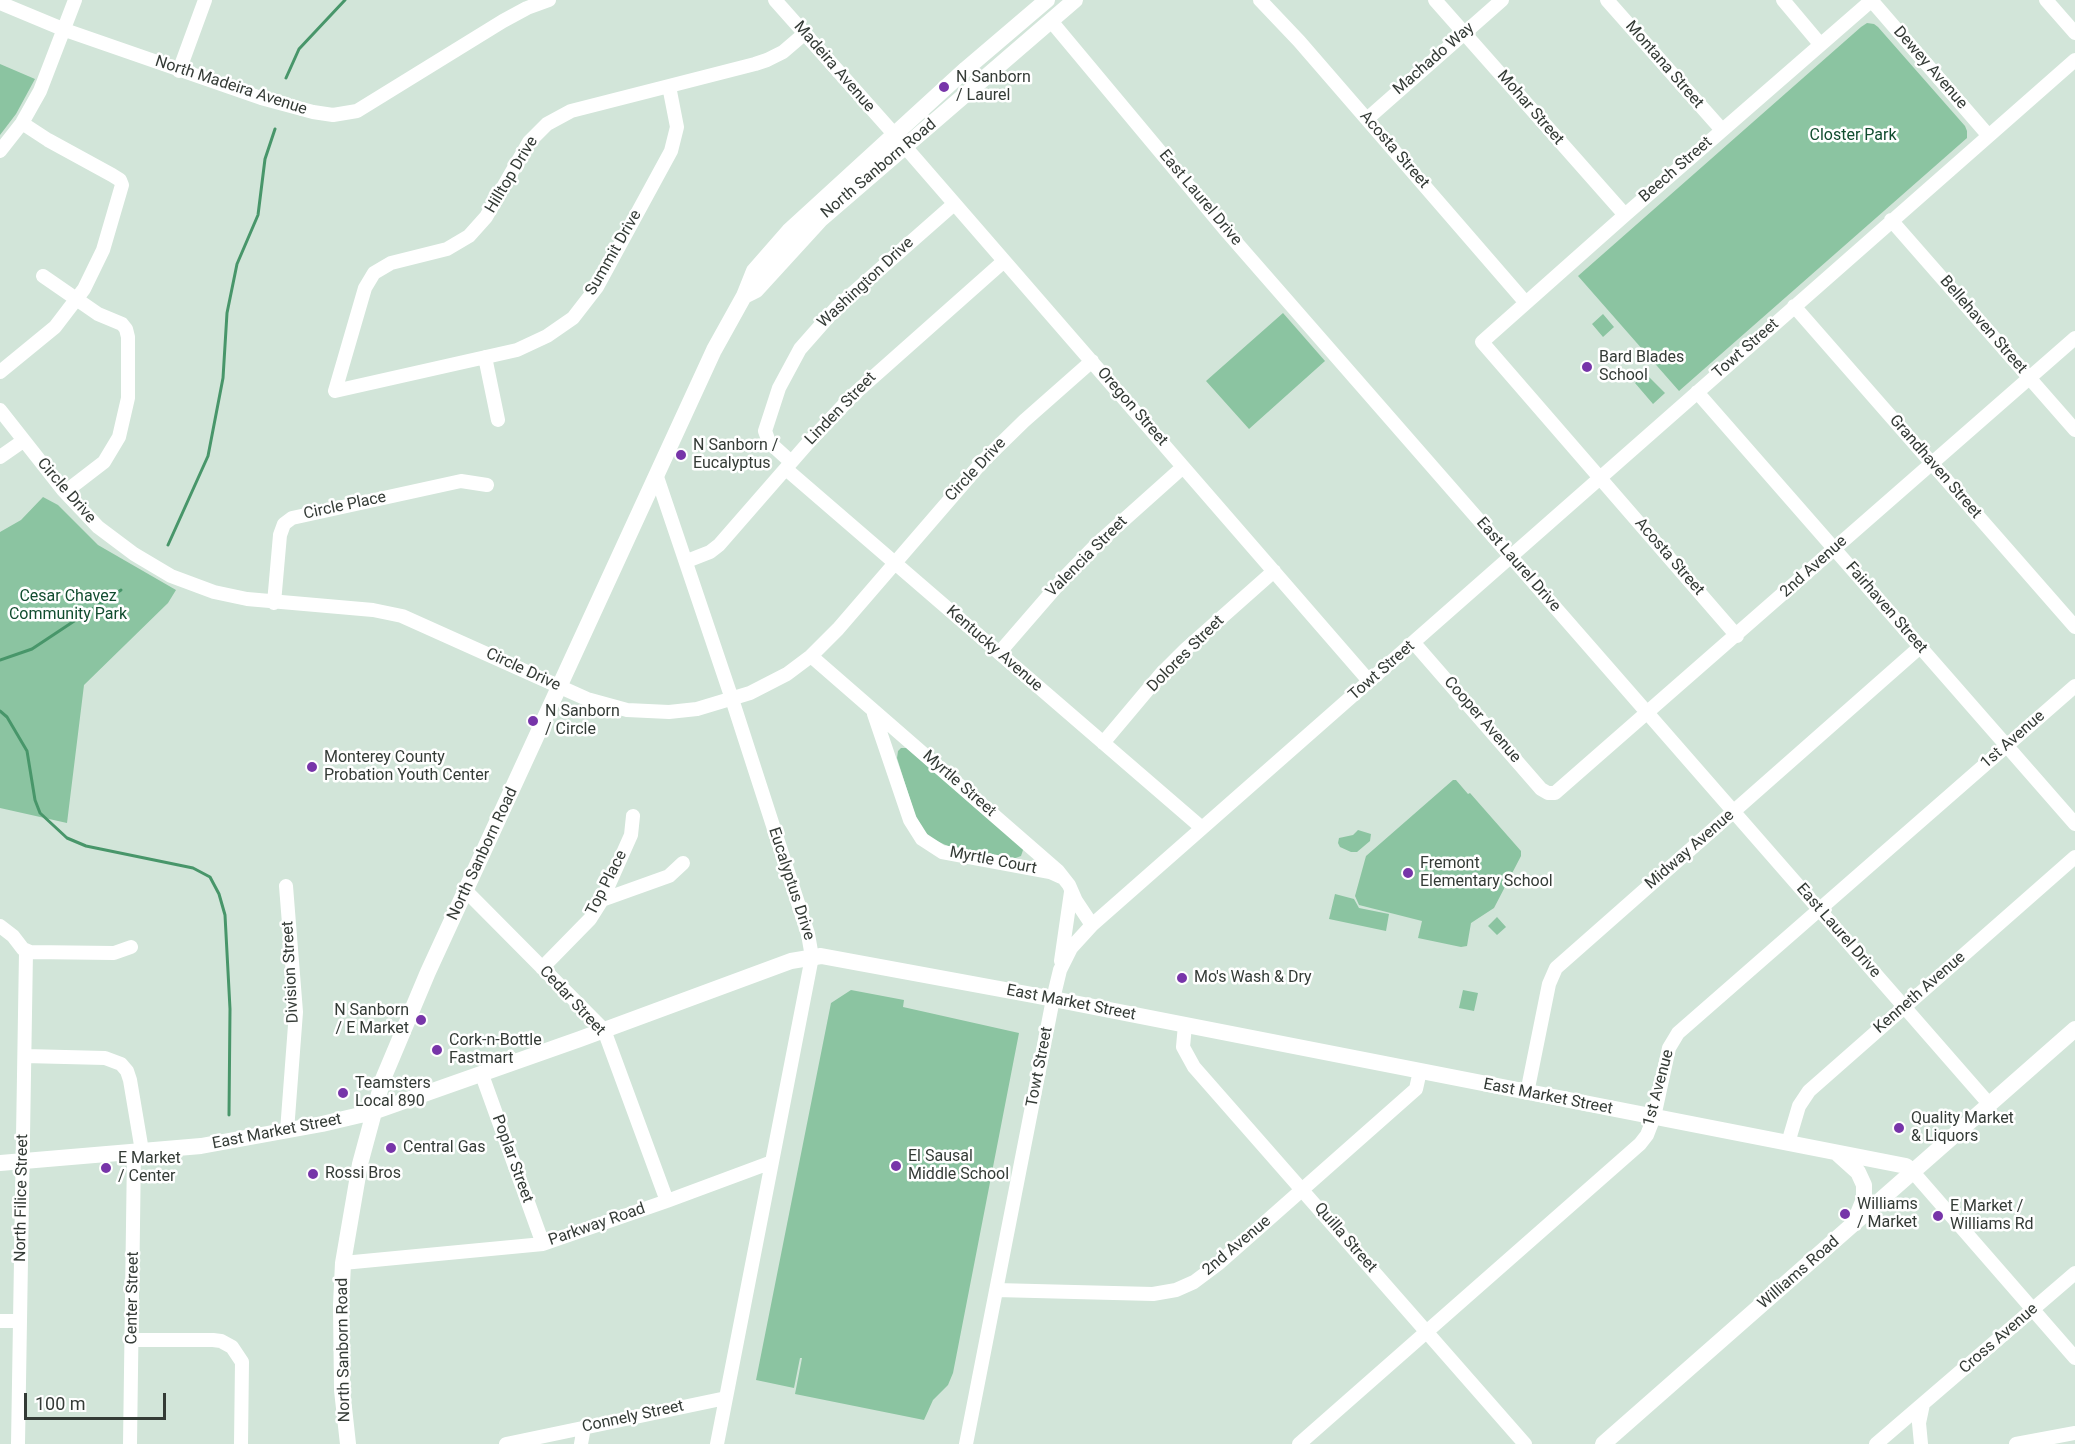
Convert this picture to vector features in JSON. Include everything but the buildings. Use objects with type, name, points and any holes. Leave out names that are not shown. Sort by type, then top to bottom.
[{"type":"main road","name":"North Sanborn Road","points":[[348,1444],[342,1390],[343,1263],[354,1196],[373,1112],[392,1055],[714,350],[744,297],[756,290],[820,220],[900,140],[1026,6],[1045,0]]},
{"type":"main road","name":"East Laurel Drive","points":[[1045,0],[1051,21]]},
{"type":"main road","name":"North Sanborn Road","points":[[900,140],[1075,0]]},
{"type":"main road","name":"East Laurel Drive","points":[[1026,6],[1040,18],[1051,21]]},
{"type":"main road","name":"East Market Street","points":[[0,1163],[201,1146],[287,1131],[373,1112],[482,1075],[787,963],[812,957],[829,956],[1906,1166],[1913,1172]]},
{"type":"main road","name":"Williams Road","points":[[1603,1444],[2075,1029]]},
{"type":"main road","points":[[1838,1153],[1858,1172],[1864,1185],[1864,1199],[1853,1225]]},
{"type":"street","points":[[0,151],[22,123],[49,72],[75,0]]},
{"type":"street","points":[[179,71],[205,0]]},
{"type":"street","name":"North Madeira Avenue","points":[[0,3],[65,30],[273,102],[324,114],[342,114],[364,106],[516,14],[549,0]]},
{"type":"street","name":"Madeira Avenue","points":[[775,0],[900,140]]},
{"type":"street","name":"Acosta Street","points":[[1260,0],[1299,41],[1527,303]]},
{"type":"street","name":"Mohar Street","points":[[1435,0],[1625,215]]},
{"type":"street","name":"Machado Way","points":[[1367,119],[1502,0]]},
{"type":"street","name":"Montana Street","points":[[1607,0],[1722,130]]},
{"type":"street","points":[[1783,0],[1820,44]]},
{"type":"street","name":"Beech Street","points":[[1482,342],[1872,0]]},
{"type":"street","name":"Dewey Avenue","points":[[1872,0],[1988,135]]},
{"type":"street","points":[[2046,0],[2075,33]]},
{"type":"street","name":"East Laurel Drive","points":[[1051,21],[1214,216],[1990,1105]]},
{"type":"street","name":"Hilltop Drive","points":[[335,391],[365,288],[374,273],[391,263],[447,249],[469,236],[486,217],[529,142],[554,119],[571,111],[767,60],[783,52],[804,34]]},
{"type":"street","name":"Towt Street","points":[[966,1444],[1053,999],[1070,949],[1092,925],[2075,60]]},
{"type":"street","name":"Summit Drive","points":[[335,391],[516,350],[547,336],[573,318],[591,295],[672,151],[677,127],[669,86]]},
{"type":"street","points":[[0,372],[55,327],[76,300],[104,250],[122,182],[22,123]]},
{"type":"street","name":"Oregon Street","points":[[900,140],[1369,681]]},
{"type":"street","name":"Washington Drive","points":[[789,466],[769,442],[765,431],[779,387],[800,349],[837,307],[954,204]]},
{"type":"street","name":"Bellehaven Street","points":[[1891,220],[2075,430]]},
{"type":"street","name":"Linden Street","points":[[687,561],[710,552],[719,545],[832,416],[873,375],[1004,261]]},
{"type":"street","points":[[43,276],[102,317],[119,322],[126,328],[128,337],[128,398],[121,431],[112,450],[97,468],[65,492]]},
{"type":"street","name":"Grandhaven Street","points":[[1794,306],[2075,627]]},
{"type":"street","name":"2nd Avenue","points":[[1552,794],[1559,792],[2075,338]]},
{"type":"street","name":"Acosta Street","points":[[1482,342],[1737,636]]},
{"type":"street","points":[[485,357],[498,420]]},
{"type":"street","name":"Circle Drive","points":[[0,410],[65,492],[106,534],[158,569],[183,581],[214,592],[274,603],[373,610],[402,616],[560,688],[599,703],[627,710],[689,711],[732,699],[775,682],[811,656],[994,448],[1092,362]]},
{"type":"street","name":"Fairhaven Street","points":[[1697,392],[2075,824]]},
{"type":"street","points":[[0,458],[23,441]]},
{"type":"street","name":"Kentucky Avenue","points":[[789,466],[893,562],[1202,828]]},
{"type":"street","name":"Valencia Street","points":[[999,653],[1064,578],[1098,543],[1183,467]]},
{"type":"street","name":"Eucalyptus Drive","points":[[657,477],[687,561],[808,934],[812,957],[717,1444]]},
{"type":"street","name":"Circle Place","points":[[274,603],[280,535],[284,524],[289,520],[461,481],[487,485]]},
{"type":"street","name":"Dolores Street","points":[[1104,743],[1161,674],[1274,571]]},
{"type":"street","name":"Cooper Avenue","points":[[1414,643],[1541,789],[1552,794]]},
{"type":"street","name":"Midway Avenue","points":[[1527,1093],[1547,992],[1554,972],[1577,949],[1920,647]]},
{"type":"street","name":"Myrtle Street","points":[[811,656],[1054,866],[1092,925]]},
{"type":"street","name":"1st Avenue","points":[[1299,1444],[1641,1144],[1654,1117],[1667,1054],[1678,1033],[2075,686]]},
{"type":"street","name":"Myrtle Court","points":[[870,708],[877,720],[892,763],[909,820],[918,836],[926,843],[948,853],[1054,873],[1068,885]]},
{"type":"street","points":[[892,763],[892,753],[898,746],[909,745],[918,748]]},
{"type":"street","name":"Top Place","points":[[542,968],[590,920],[602,900],[631,835],[633,816]]},
{"type":"street","points":[[1008,865],[1024,858],[1026,848],[1023,839]]},
{"type":"street","name":"Kenneth Avenue","points":[[1788,1143],[1797,1111],[1809,1091],[2075,857]]},
{"type":"street","points":[[602,900],[669,876],[683,863]]},
{"type":"street","points":[[1058,980],[1068,885]]},
{"type":"street","name":"Division Street","points":[[286,886],[296,1012],[287,1131]]},
{"type":"street","name":"Cedar Street","points":[[466,891],[604,1030],[667,1201]]},
{"type":"street","points":[[0,926],[13,936],[26,952],[114,954],[131,947]]},
{"type":"street","name":"North Filice Street","points":[[18,1444],[26,952]]},
{"type":"street","name":"Quilla Street","points":[[1185,1025],[1183,1047],[1190,1062],[1525,1444]]},
{"type":"street","name":"Center Street","points":[[25,1056],[105,1058],[120,1064],[127,1071],[130,1080],[138,1151],[130,1444]]},
{"type":"street","name":"2nd Avenue","points":[[996,1290],[1153,1294],[1176,1290],[1194,1282],[1211,1271],[1416,1089],[1420,1071]]},
{"type":"street","name":"Poplar Street","points":[[482,1075],[543,1244]]},
{"type":"street","name":"Parkway Road","points":[[343,1263],[543,1244],[772,1162]]},
{"type":"street","name":"East Market Street","points":[[1913,1172],[2075,1358]]},
{"type":"street","name":"Cross Avenue","points":[[1876,1444],[2075,1273]]},
{"type":"street","points":[[0,1321],[20,1321]]},
{"type":"street","points":[[132,1340],[213,1340],[232,1347],[242,1362],[241,1444]]},
{"type":"street","name":"Connely Street","points":[[506,1444],[726,1398]]},
{"type":"street","points":[[1921,1444],[1919,1423],[1923,1404]]},
{"type":"street","points":[[2055,1436],[2075,1422]]},
{"type":"street","points":[[581,1444],[584,1427]]},
{"type":"street","points":[[2016,1444],[2075,1433]]},
{"type":"green space","name":"Closter Park","points":[[1867,23],[1878,27],[1965,126],[1967,138],[1679,391],[1578,276]]},
{"type":"green space","points":[[0,64],[35,79],[16,114],[0,135]]},
{"type":"green space","points":[[1283,313],[1325,361],[1249,429],[1206,381]]},
{"type":"green space","points":[[1603,314],[1614,327],[1603,337],[1592,324]]},
{"type":"green space","points":[[1646,374],[1665,393],[1653,404],[1635,383]]},
{"type":"green space","name":"Cesar Chavez Community Park","points":[[43,497],[58,505],[98,545],[176,590],[168,603],[84,685],[67,823],[0,808],[0,532],[21,520]]},
{"type":"green space","points":[[901,748],[907,748],[1022,846],[1021,856],[1013,859],[948,846],[932,839],[924,831],[915,815],[897,758]]},
{"type":"green space","points":[[1453,780],[1456,780],[1468,794],[1470,793],[1521,851],[1521,856],[1494,908],[1471,923],[1467,946],[1461,947],[1418,938],[1422,921],[1359,905],[1355,896],[1366,856]]},
{"type":"green space","points":[[1358,830],[1371,834],[1370,841],[1357,852],[1340,847],[1339,838],[1353,835]]},
{"type":"green space","points":[[1335,894],[1354,899],[1359,908],[1389,914],[1386,931],[1329,919]]},
{"type":"green space","points":[[1497,917],[1506,927],[1497,935],[1488,926]]},
{"type":"green space","name":"El Sausal Middle School","points":[[851,990],[904,1000],[903,1007],[1019,1033],[953,1373],[948,1385],[933,1400],[924,1420],[795,1394],[802,1358],[800,1358],[794,1388],[756,1380],[831,1003]]},
{"type":"green space","points":[[1463,990],[1478,993],[1474,1011],[1459,1008]]},
{"type":"waterway","points":[[286,78],[299,49],[345,0]]},
{"type":"waterway","points":[[168,545],[208,456],[223,378],[227,313],[237,264],[258,215],[265,159],[275,129]]},
{"type":"waterway","points":[[0,660],[32,649],[121,590]]},
{"type":"waterway","points":[[0,711],[7,717],[27,751],[35,800],[40,813],[67,838],[86,846],[193,868],[210,877],[219,894],[225,915],[230,1009],[229,1115]]},
{"type":"place","name":"N Sanborn / Laurel","points":[[944,87]]},
{"type":"place","name":"Bard Blades School","points":[[1587,367]]},
{"type":"place","name":"N Sanborn / Eucalyptus","points":[[681,455]]},
{"type":"place","name":"N Sanborn / Circle","points":[[533,721]]},
{"type":"place","name":"Monterey County Probation Youth Center","points":[[312,767]]},
{"type":"place","name":"Fremont Elementary School","points":[[1408,873]]},
{"type":"place","name":"Mo's Wash & Dry","points":[[1182,978]]},
{"type":"place","name":"N Sanborn / E Market","points":[[421,1020]]},
{"type":"place","name":"Cork-n-Bottle Fastmart","points":[[437,1050]]},
{"type":"place","name":"Teamsters Local 890","points":[[343,1093]]},
{"type":"place","name":"Quality Market & Liquors","points":[[1899,1128]]},
{"type":"place","name":"Central Gas","points":[[391,1148]]},
{"type":"place","name":"El Sausal Middle School","points":[[896,1166]]},
{"type":"place","name":"E Market / Center","points":[[106,1168]]},
{"type":"place","name":"Rossi Bros","points":[[313,1174]]},
{"type":"place","name":"Williams / Market","points":[[1845,1214]]},
{"type":"place","name":"E Market / Williams Rd","points":[[1938,1216]]}]
